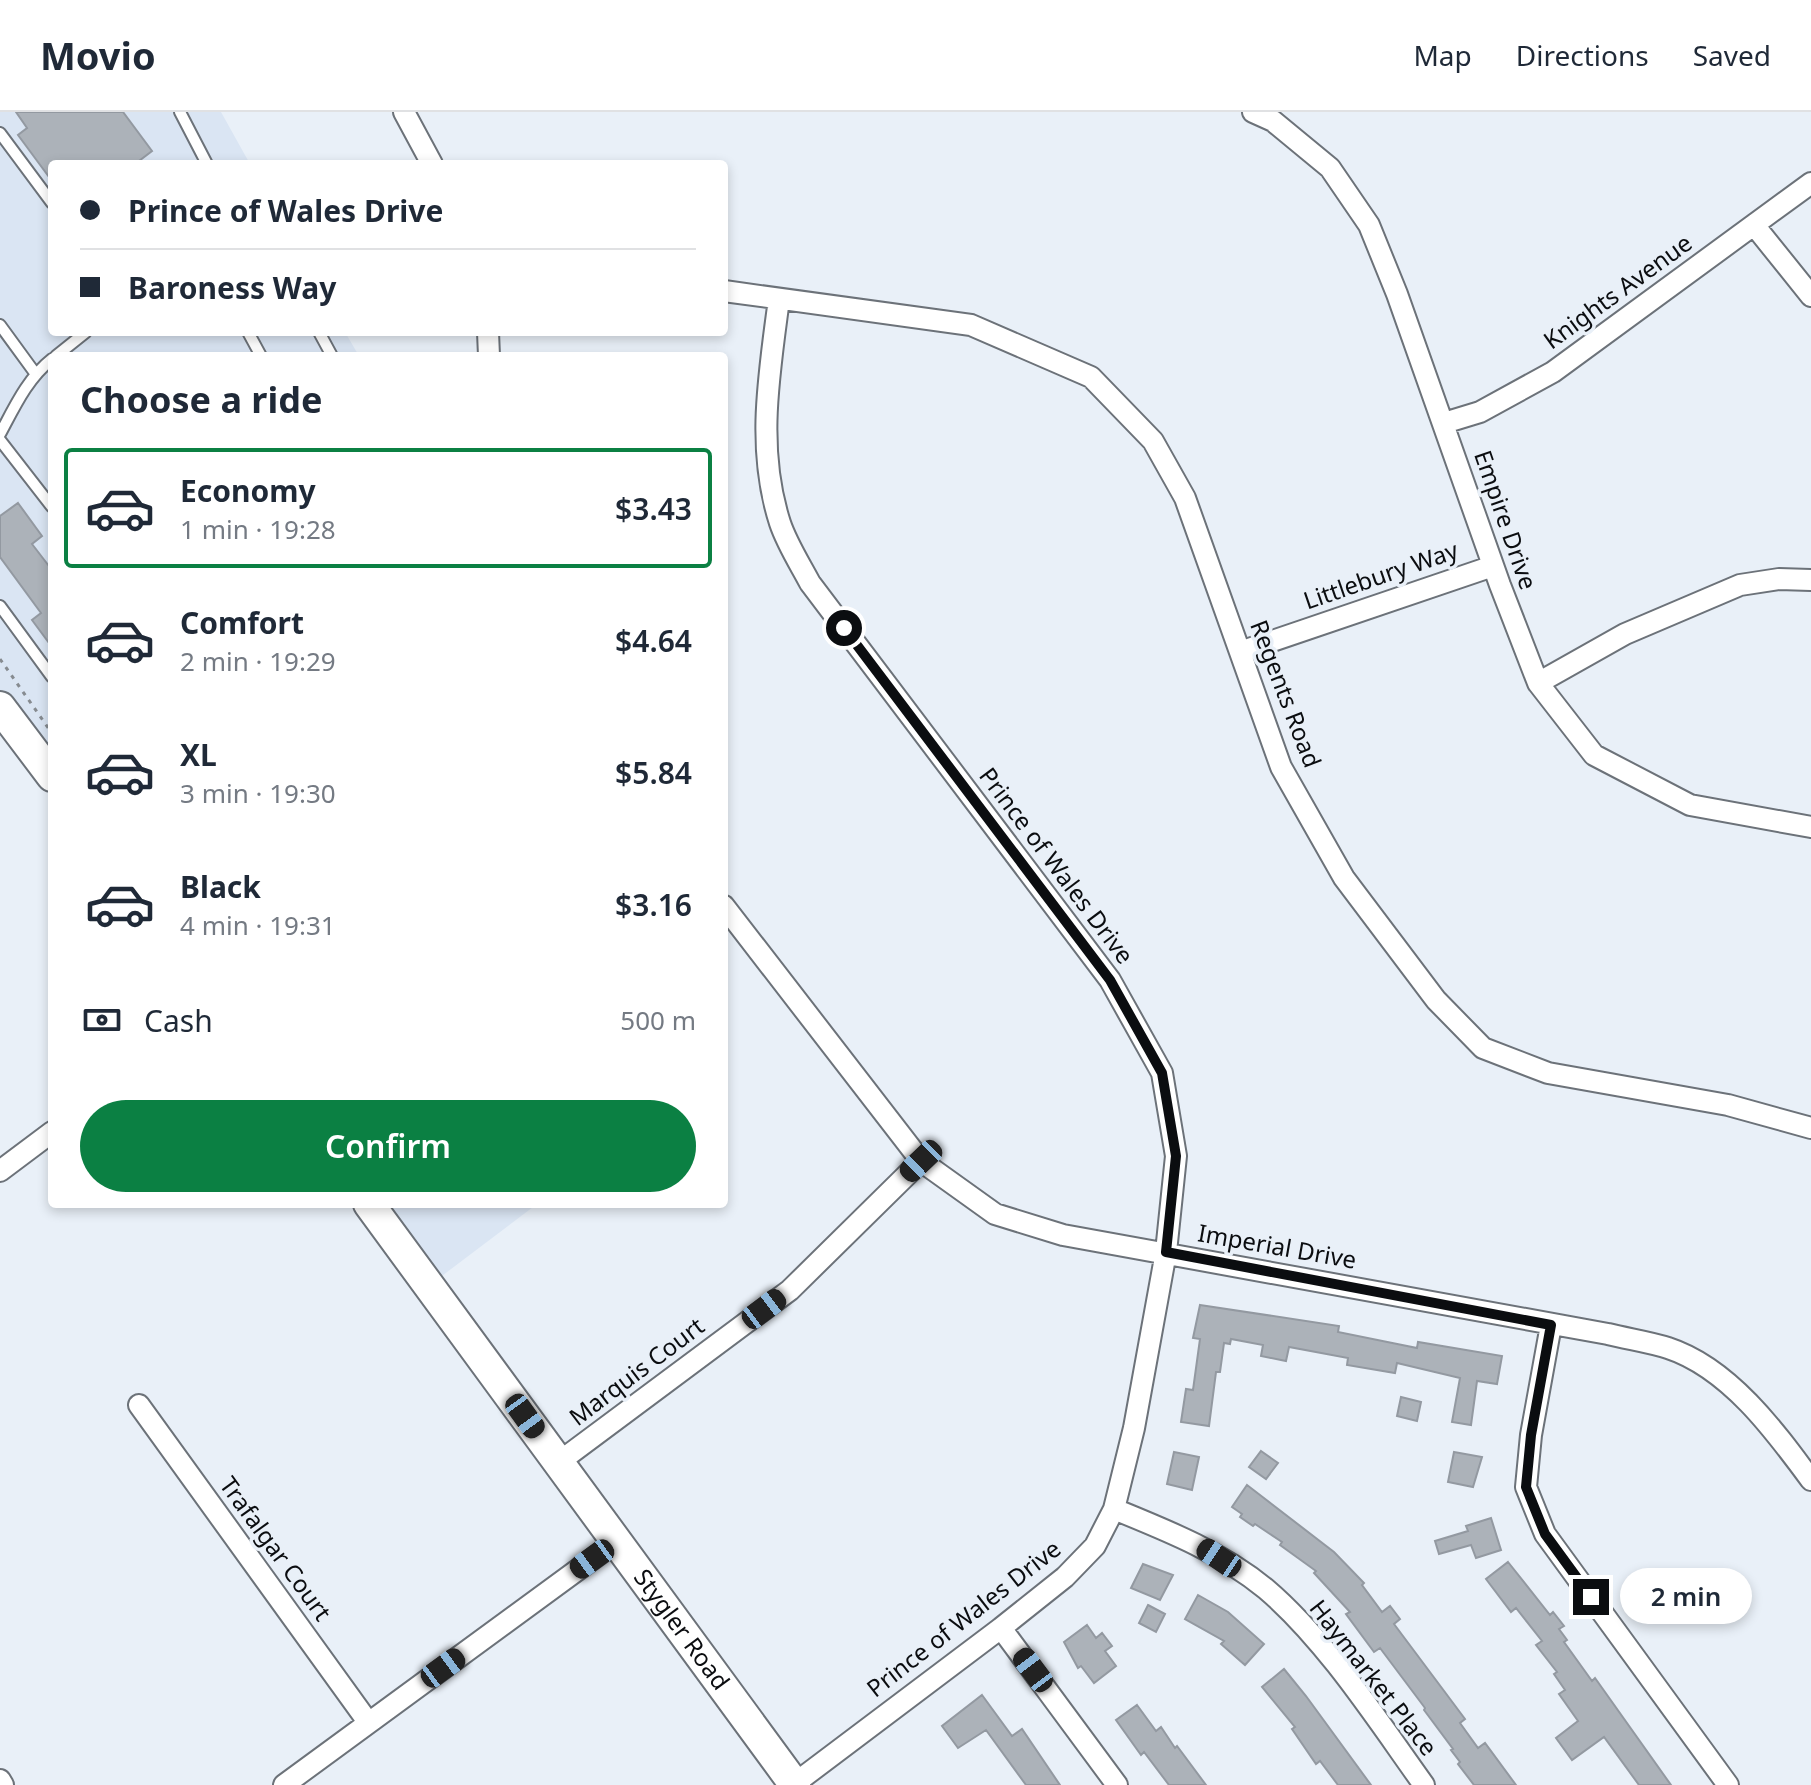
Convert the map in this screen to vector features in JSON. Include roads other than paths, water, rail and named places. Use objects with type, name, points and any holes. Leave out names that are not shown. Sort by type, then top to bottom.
[{"type":"main road","points":[[0,707],[47,755]]},
{"type":"main road","name":"Stygler Road","points":[[372,1208],[795,1784]]},
{"type":"street","points":[[404,112],[430,160]]},
{"type":"street","name":"Empire Drive","points":[[1253,112],[1273,121],[1330,168],[1369,225],[1538,683],[1594,755],[1690,805],[1811,827]]},
{"type":"street","name":"Knights Avenue","points":[[1444,423],[1480,412],[1553,372],[1811,183]]},
{"type":"street","points":[[1754,225],[1811,296]]},
{"type":"street","name":"Regents Road","points":[[728,292],[971,325],[1091,377],[1153,441],[1185,498],[1281,767],[1344,878],[1436,1000],[1483,1048],[1548,1073],[1728,1105],[1811,1128]]},
{"type":"street","name":"Prince of Wales Drive","points":[[779,299],[768,384],[765,455],[780,525],[810,583],[1110,980],[1162,1073],[1176,1156],[1166,1252],[1134,1428],[1114,1509],[1095,1546],[1065,1577],[1001,1628],[795,1784]]},
{"type":"street","name":"Littlebury Way","points":[[1240,652],[1493,566]]},
{"type":"street","points":[[1538,683],[1625,634],[1740,585],[1779,579],[1811,580]]},
{"type":"street","name":"Imperial Drive","points":[[728,911],[921,1161],[995,1214],[1063,1235],[1608,1334],[1670,1349],[1712,1370],[1773,1429],[1811,1480]]},
{"type":"street","points":[[0,1171],[48,1135]]},
{"type":"street","name":"Marquis Court","points":[[559,1462],[790,1290],[921,1161]]},
{"type":"street","points":[[1551,1325],[1531,1435],[1526,1487],[1545,1534],[1728,1785]]},
{"type":"street","name":"Trafalgar Court","points":[[139,1405],[368,1722]]},
{"type":"street","name":"Haymarket Place","points":[[1114,1509],[1196,1542],[1266,1589],[1320,1645],[1424,1785]]},
{"type":"street","points":[[284,1785],[617,1541]]},
{"type":"street","points":[[1001,1628],[1117,1785]]},
{"type":"lane","points":[[180,112],[205,160]]},
{"type":"lane","points":[[0,133],[48,198]]},
{"type":"lane","points":[[0,325],[35,373]]},
{"type":"lane","points":[[61,352],[81,336]]},
{"type":"lane","points":[[0,434],[35,373],[48,363]]},
{"type":"lane","points":[[0,440],[48,502]]},
{"type":"lane","points":[[0,606],[48,672]]}]
